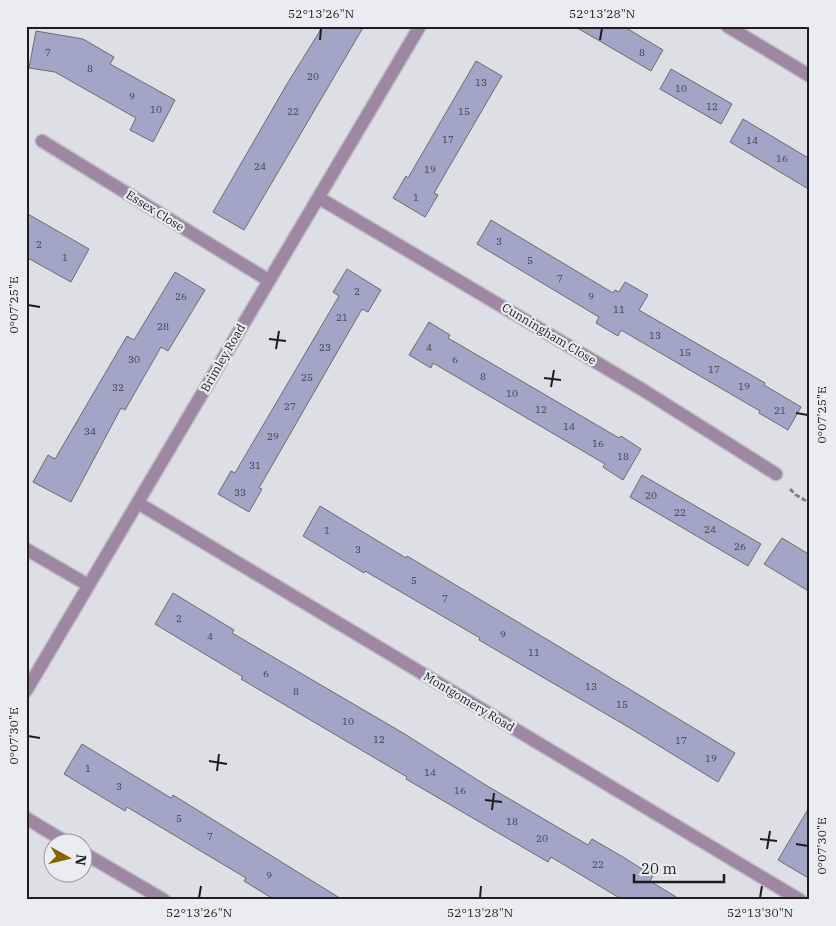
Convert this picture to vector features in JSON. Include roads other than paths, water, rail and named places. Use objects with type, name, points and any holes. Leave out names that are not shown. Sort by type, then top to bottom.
[{"type":"street","name":"Brimley Road","points":[[26,691],[420,26]]},
{"type":"street","points":[[726,26],[810,76]]},
{"type":"street","name":"Essex Close","points":[[42,141],[268,280]]},
{"type":"street","name":"Cunningham Close","points":[[319,198],[643,390],[776,474]]},
{"type":"street","name":"Montgomery Road","points":[[138,503],[800,900]]},
{"type":"street","points":[[26,549],[88,585]]},
{"type":"street","points":[[26,818],[52,834]]},
{"type":"street","points":[[92,858],[164,900]]}]
